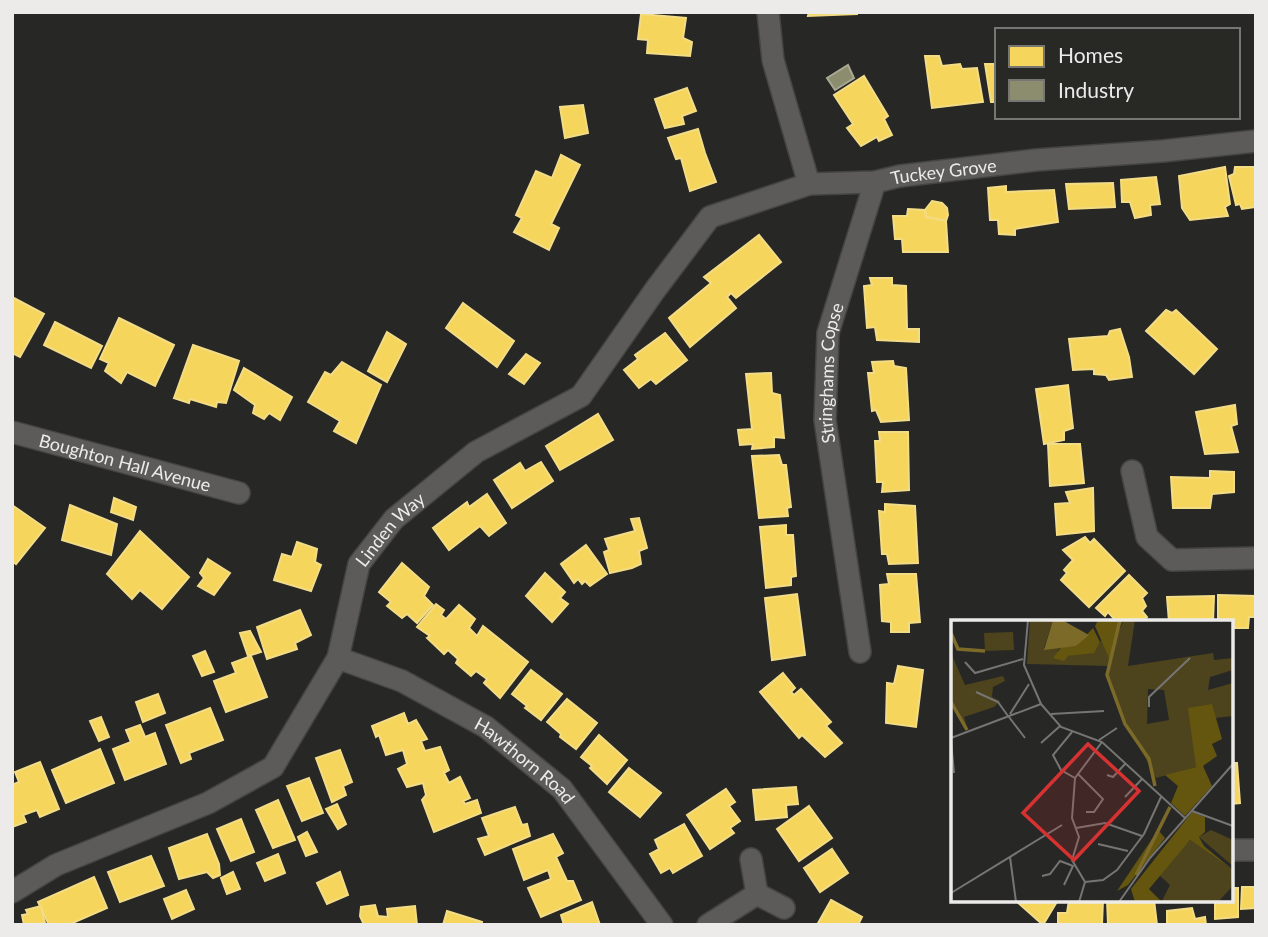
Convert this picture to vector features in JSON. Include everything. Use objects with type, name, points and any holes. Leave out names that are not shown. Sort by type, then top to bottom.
[{"type":"street","points":[[768,12],[773,60],[809,184]]},
{"type":"street","name":"Tuckey Grove","points":[[809,184],[875,182],[900,176],[1037,160],[1256,141]]},
{"type":"street","name":"Stringhams Copse","points":[[860,652],[825,407],[828,333],[875,182]]},
{"type":"street","name":"Linden Way","points":[[12,892],[56,865],[208,803],[273,767],[338,657],[359,564],[394,519],[476,452],[582,396],[655,290],[710,217],[809,184]]},
{"type":"street","name":"Boughton Hall Avenue","points":[[12,432],[239,493]]},
{"type":"street","points":[[1132,471],[1147,537],[1172,560],[1256,558]]},
{"type":"street","name":"Hawthorn Road","points":[[338,657],[402,681],[486,727],[562,789],[663,925]]},
{"type":"street","points":[[1233,850],[1256,850]]},
{"type":"street","points":[[751,859],[757,894]]},
{"type":"street","points":[[757,894],[784,908]]},
{"type":"street","points":[[708,925],[757,894]]},
{"type":"building: Homes","points":[[809,12],[857,12],[857,14],[808,16]]},
{"type":"building: Homes","points":[[641,14],[686,18],[683,38],[692,42],[690,56],[647,53],[648,40],[638,39]]},
{"type":"building: Homes","points":[[925,56],[939,56],[942,66],[960,64],[962,69],[977,68],[983,102],[932,108]]},
{"type":"building: Homes","points":[[985,64],[995,64],[995,102],[991,102]]},
{"type":"building: Homes","points":[[864,76],[888,116],[884,119],[892,135],[879,141],[877,137],[861,146],[847,128],[853,124],[834,95]]},
{"type":"building: Homes","points":[[687,88],[696,111],[682,116],[684,124],[665,128],[655,99]]},
{"type":"building: Homes","points":[[583,105],[588,133],[565,138],[560,107]]},
{"type":"building: Homes","points":[[698,129],[716,182],[690,191],[681,158],[676,159],[668,138]]},
{"type":"building: Homes","points":[[561,155],[580,165],[551,224],[559,228],[549,250],[514,232],[522,218],[516,215],[536,171],[552,178]]},
{"type":"building: Homes","points":[[1225,167],[1230,204],[1225,207],[1228,216],[1190,220],[1182,208],[1179,176]]},
{"type":"building: Homes","points":[[1235,167],[1256,167],[1256,207],[1242,209],[1240,204],[1236,205],[1229,176],[1234,174]]},
{"type":"building: Homes","points":[[1156,177],[1160,204],[1150,205],[1151,215],[1135,218],[1130,202],[1122,202],[1121,180]]},
{"type":"building: Homes","points":[[1113,183],[1115,207],[1069,209],[1066,184]]},
{"type":"building: Homes","points":[[1006,186],[1006,192],[1054,190],[1058,222],[1015,229],[1015,235],[999,234],[998,220],[990,220],[988,188]]},
{"type":"building: Homes","points":[[932,201],[942,203],[947,208],[946,221],[926,217],[925,210]]},
{"type":"building: Homes","points":[[908,209],[925,210],[926,217],[946,221],[948,252],[903,252],[902,239],[895,239],[893,216],[907,216]]},
{"type":"building: Homes","points":[[759,235],[781,262],[736,298],[731,293],[727,297],[736,308],[690,347],[669,318],[711,283],[704,277]]},
{"type":"building: Homes","points":[[870,278],[892,278],[892,285],[906,286],[907,329],[919,329],[919,342],[877,340],[875,327],[867,328],[864,286],[872,285]]},
{"type":"building: Homes","points":[[12,297],[44,314],[20,357],[12,353]]},
{"type":"building: Homes","points":[[463,303],[514,341],[497,367],[446,328]]},
{"type":"building: Homes","points":[[1166,310],[1172,313],[1176,310],[1217,349],[1194,374],[1146,331]]},
{"type":"building: Homes","points":[[119,318],[174,345],[155,386],[127,372],[121,383],[105,371],[109,363],[100,359]]},
{"type":"building: Homes","points":[[55,322],[102,346],[91,368],[44,345]]},
{"type":"building: Homes","points":[[1120,329],[1132,377],[1109,380],[1106,375],[1094,374],[1094,369],[1073,370],[1069,339],[1108,336],[1110,331]]},
{"type":"building: Homes","points":[[387,332],[406,344],[387,382],[368,371]]},
{"type":"building: Homes","points":[[665,333],[687,360],[656,384],[651,379],[639,388],[624,370],[638,359],[635,355]]},
{"type":"building: Homes","points":[[193,345],[239,361],[226,403],[217,402],[216,407],[190,399],[189,403],[174,398]]},
{"type":"building: Homes","points":[[526,354],[540,363],[524,384],[509,374]]},
{"type":"building: Homes","points":[[893,361],[894,366],[906,368],[909,420],[881,422],[876,410],[872,411],[868,373],[874,373],[872,362]]},
{"type":"building: Homes","points":[[342,362],[381,385],[356,443],[334,431],[340,421],[308,402],[325,372],[331,375]]},
{"type":"building: Homes","points":[[244,368],[292,397],[280,420],[269,413],[264,419],[253,413],[255,405],[234,390]]},
{"type":"building: Homes","points":[[771,373],[772,393],[780,395],[784,438],[774,437],[774,447],[752,449],[753,444],[740,445],[738,430],[752,429],[746,374]]},
{"type":"building: Homes","points":[[1068,385],[1073,428],[1064,431],[1064,440],[1044,444],[1036,389]]},
{"type":"building: Homes","points":[[1235,405],[1237,424],[1231,426],[1238,452],[1205,454],[1196,412]]},
{"type":"building: Homes","points":[[598,414],[613,440],[560,470],[546,446]]},
{"type":"building: Homes","points":[[879,432],[908,432],[909,490],[882,492],[883,482],[877,482],[875,441],[880,441]]},
{"type":"building: Homes","points":[[1048,444],[1080,444],[1084,483],[1050,486]]},
{"type":"building: Homes","points":[[779,455],[782,465],[786,465],[791,507],[787,508],[788,516],[759,518],[752,456]]},
{"type":"building: Homes","points":[[541,462],[553,481],[512,508],[494,480],[520,463],[525,471]]},
{"type":"building: Homes","points":[[1210,471],[1234,472],[1234,492],[1212,494],[1210,508],[1173,508],[1171,477],[1210,478]]},
{"type":"building: Homes","points":[[1093,488],[1094,531],[1057,535],[1055,504],[1070,503],[1066,492]]},
{"type":"building: Homes","points":[[487,494],[506,523],[489,536],[480,526],[449,550],[433,528],[467,502],[469,507]]},
{"type":"building: Homes","points":[[114,498],[136,507],[133,520],[111,512]]},
{"type":"building: Homes","points":[[885,504],[915,506],[918,563],[889,564],[887,554],[882,554],[879,511],[885,512]]},
{"type":"building: Homes","points":[[12,505],[45,528],[16,564],[12,561]]},
{"type":"building: Homes","points":[[70,505],[117,524],[111,555],[62,540]]},
{"type":"building: Homes","points":[[639,518],[647,548],[639,551],[641,564],[610,573],[604,552],[609,550],[605,539],[635,531],[631,519]]},
{"type":"building: Homes","points":[[786,525],[786,535],[793,535],[796,576],[791,577],[791,585],[766,588],[760,527]]},
{"type":"building: Homes","points":[[140,531],[189,577],[162,609],[140,590],[132,599],[107,574]]},
{"type":"building: Homes","points":[[1085,537],[1090,543],[1094,539],[1125,571],[1089,607],[1061,580],[1067,573],[1064,570],[1073,560],[1063,550]]},
{"type":"building: Homes","points":[[297,542],[317,549],[315,562],[321,565],[311,591],[274,580],[282,554],[292,557]]},
{"type":"building: Homes","points":[[586,545],[607,574],[590,586],[585,581],[582,584],[578,579],[574,583],[561,564]]},
{"type":"building: Homes","points":[[208,559],[230,573],[214,595],[198,586],[204,578],[200,573]]},
{"type":"building: Homes","points":[[402,563],[429,587],[424,596],[433,605],[417,623],[407,614],[402,618],[387,606],[391,602],[379,592]]},
{"type":"building: Homes","points":[[545,573],[565,592],[560,598],[568,604],[552,622],[526,596]]},
{"type":"building: Homes","points":[[887,574],[916,574],[920,622],[909,623],[909,632],[891,632],[891,622],[882,621],[880,585],[889,584]]},
{"type":"building: Homes","points":[[1129,575],[1147,593],[1142,598],[1146,606],[1142,611],[1147,617],[1143,620],[1115,620],[1108,612],[1105,616],[1096,608]]},
{"type":"building: Homes","points":[[797,594],[805,655],[772,660],[765,598]]},
{"type":"building: Homes","points":[[1218,595],[1256,596],[1256,617],[1249,617],[1248,628],[1233,628],[1233,620],[1218,620]]},
{"type":"building: Homes","points":[[1214,596],[1213,620],[1169,620],[1167,597]]},
{"type":"building: Homes","points":[[436,604],[444,610],[441,615],[446,619],[459,605],[475,619],[469,628],[477,636],[483,626],[528,662],[500,698],[484,683],[487,679],[476,671],[471,676],[456,663],[458,659],[448,650],[444,654],[427,638],[430,636],[417,627]]},
{"type":"building: Homes","points":[[300,610],[311,635],[295,643],[297,649],[267,659],[257,627]]},
{"type":"building: Homes","points":[[250,631],[261,652],[248,656],[240,633]]},
{"type":"building: Homes","points":[[205,651],[214,672],[202,676],[193,656]]},
{"type":"building: Homes","points":[[251,656],[267,697],[226,712],[214,681],[236,673],[232,663]]},
{"type":"building: Homes","points":[[898,666],[923,670],[916,727],[886,723],[887,683],[894,684]]},
{"type":"building: Homes","points":[[531,670],[562,694],[541,720],[512,694]]},
{"type":"building: Homes","points":[[783,673],[795,688],[791,692],[794,695],[801,689],[831,722],[826,726],[842,743],[825,757],[802,735],[799,738],[760,692]]},
{"type":"building: Homes","points":[[158,694],[165,713],[143,722],[136,702]]},
{"type":"building: Homes","points":[[567,699],[597,723],[576,749],[560,737],[561,734],[547,722]]},
{"type":"building: Homes","points":[[210,708],[223,740],[189,753],[191,759],[181,763],[166,725]]},
{"type":"building: Homes","points":[[404,713],[408,724],[416,720],[427,739],[421,741],[425,751],[440,747],[449,770],[444,773],[449,783],[460,777],[470,798],[463,801],[465,804],[477,800],[481,813],[434,832],[422,800],[426,795],[423,783],[407,787],[398,769],[407,764],[403,750],[386,755],[379,735],[376,737],[372,726]]},
{"type":"building: Homes","points":[[101,717],[109,737],[99,741],[90,721]]},
{"type":"building: Homes","points":[[140,725],[145,737],[155,733],[166,764],[125,780],[113,749],[131,742],[126,730]]},
{"type":"building: Homes","points":[[599,735],[627,760],[607,784],[581,757]]},
{"type":"building: Homes","points":[[100,749],[114,783],[66,803],[52,770]]},
{"type":"building: Homes","points":[[340,750],[352,782],[343,786],[346,795],[332,802],[316,758]]},
{"type":"building: Homes","points":[[40,762],[59,809],[40,817],[37,810],[23,815],[26,822],[12,827],[12,785],[19,782],[15,772]]},
{"type":"building: Homes","points":[[1233,763],[1237,763],[1240,803],[1233,804]]},
{"type":"building: Homes","points":[[629,768],[661,793],[640,817],[609,792]]},
{"type":"building: Homes","points":[[309,778],[323,813],[302,821],[287,786]]},
{"type":"building: Homes","points":[[796,787],[798,804],[786,805],[787,817],[756,820],[753,790]]},
{"type":"building: Homes","points":[[726,789],[735,802],[729,806],[740,821],[730,828],[734,833],[710,849],[687,815]]},
{"type":"building: Homes","points":[[278,800],[295,840],[273,848],[256,810]]},
{"type":"building: Homes","points":[[337,804],[346,824],[338,829],[326,809]]},
{"type":"building: Homes","points":[[809,806],[832,838],[799,861],[777,829]]},
{"type":"building: Homes","points":[[515,807],[522,825],[527,824],[530,836],[485,855],[478,839],[489,836],[482,818]]},
{"type":"building: Homes","points":[[241,819],[254,852],[231,861],[217,829]]},
{"type":"building: Homes","points":[[684,824],[702,856],[673,873],[670,868],[661,873],[650,854],[659,849],[655,840]]},
{"type":"building: Homes","points":[[307,832],[317,852],[306,856],[298,837]]},
{"type":"building: Homes","points":[[207,834],[219,864],[220,875],[213,878],[207,872],[179,879],[169,848]]},
{"type":"building: Homes","points":[[553,834],[563,853],[556,857],[567,881],[573,881],[581,900],[541,917],[528,888],[551,879],[548,870],[524,880],[513,849]]},
{"type":"building: Homes","points":[[832,849],[848,873],[820,892],[804,868]]},
{"type":"building: Homes","points":[[278,854],[285,873],[265,881],[257,863]]},
{"type":"building: Homes","points":[[151,856],[164,886],[120,902],[108,872]]},
{"type":"building: Homes","points":[[233,872],[240,889],[227,894],[221,878]]},
{"type":"building: Homes","points":[[340,872],[348,895],[327,904],[317,883]]},
{"type":"building: Homes","points":[[94,877],[107,908],[68,925],[49,925],[38,902]]},
{"type":"building: Homes","points":[[1242,887],[1256,887],[1256,908],[1241,909]]},
{"type":"building: Homes","points":[[1233,888],[1238,888],[1238,917],[1215,919],[1215,902],[1233,902]]},
{"type":"building: Homes","points":[[186,890],[194,909],[172,919],[164,899]]},
{"type":"building: Homes","points":[[831,900],[862,917],[858,925],[817,925]]},
{"type":"building: Homes","points":[[592,902],[600,925],[564,925],[561,915]]},
{"type":"building: Homes","points":[[1017,902],[1057,902],[1043,925]]},
{"type":"building: Homes","points":[[1069,902],[1103,902],[1102,925],[1058,925],[1058,913],[1067,913]]},
{"type":"building: Homes","points":[[1107,902],[1154,902],[1157,925],[1108,924]]},
{"type":"building: Homes","points":[[375,905],[378,916],[388,917],[387,909],[415,906],[417,925],[364,925],[360,916],[361,907]]},
{"type":"building: Homes","points":[[41,906],[45,923],[24,925],[22,915],[28,914],[26,910]]},
{"type":"building: Homes","points":[[1192,908],[1195,919],[1205,917],[1206,925],[1167,925],[1167,911]]},
{"type":"building: Homes","points":[[447,911],[482,922],[481,925],[443,925]]},
{"type":"building: Industry","points":[[848,65],[854,78],[835,90],[827,78]]}]
